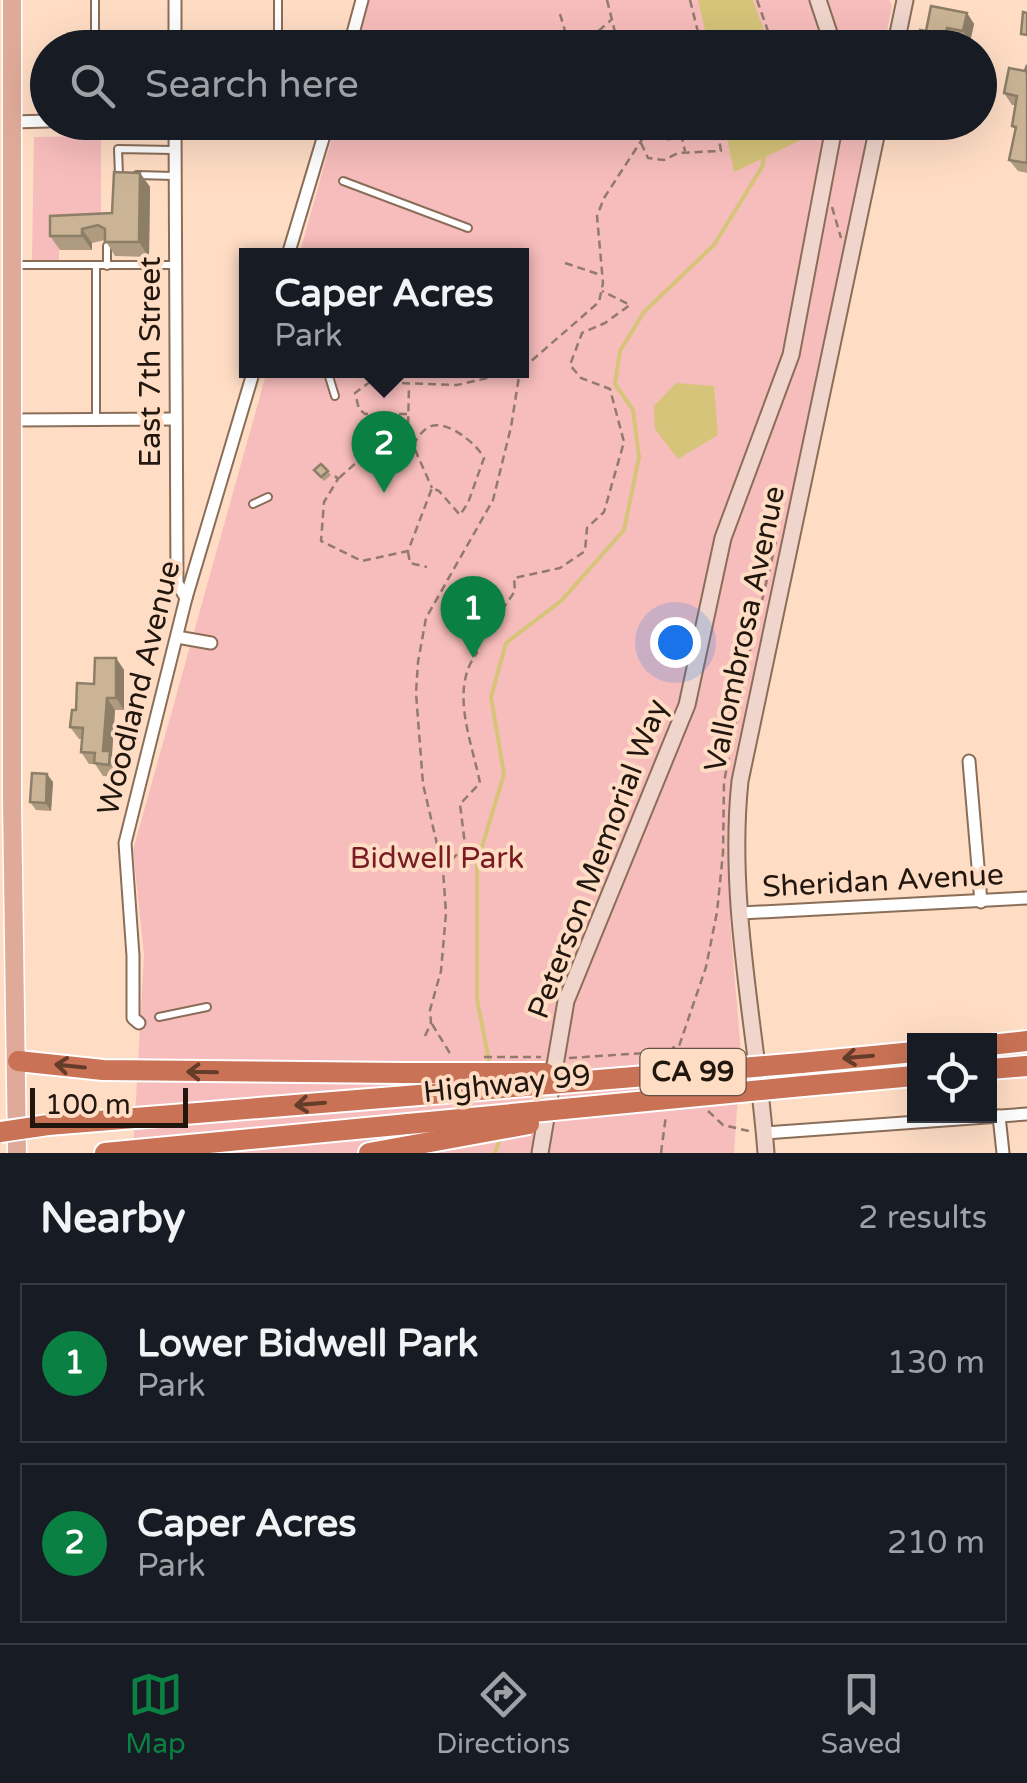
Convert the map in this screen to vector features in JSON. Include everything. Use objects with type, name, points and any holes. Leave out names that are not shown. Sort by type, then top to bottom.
[{"type":"highway","points":[[997,1044],[1027,1041]]},
{"type":"highway","name":"CA 99","points":[[0,1132],[907,1053]]},
{"type":"highway","points":[[9,1061],[103,1070],[545,1072],[586,1081]]},
{"type":"highway","points":[[997,1068],[1027,1066]]},
{"type":"highway","name":"Highway 99","points":[[105,1153],[907,1077]]},
{"type":"highway","points":[[368,1153],[541,1122],[594,1106]]},
{"type":"main road","points":[[12,0],[6,87],[14,122],[6,801],[9,1061],[17,1153]]},
{"type":"street","points":[[175,0],[175,30]]},
{"type":"street","points":[[354,30],[362,0]]},
{"type":"street","points":[[818,0],[828,30]]},
{"type":"street","points":[[899,30],[905,0]]},
{"type":"street","points":[[14,122],[30,122]]},
{"type":"street","name":"East 7th Street","points":[[174,140],[177,583],[186,598]]},
{"type":"street","points":[[290,248],[323,140]]},
{"type":"street","name":"Peterson Memorial Way","points":[[540,1153],[566,1001],[687,705],[723,538],[790,355],[831,140]]},
{"type":"street","name":"Vallombrosa Avenue","points":[[766,1153],[741,913],[736,816],[740,781],[876,140]]},
{"type":"street","name":"Woodland Avenue","points":[[139,1023],[133,1018],[134,956],[124,854],[186,598],[252,378]]},
{"type":"street","points":[[9,428],[175,419]]},
{"type":"street","points":[[177,637],[211,643]]},
{"type":"street","points":[[968,761],[981,902]]},
{"type":"street","name":"Sheridan Avenue","points":[[741,913],[1027,898]]},
{"type":"street","points":[[765,1133],[1027,1114]]},
{"type":"street","points":[[1000,1116],[1003,1153]]},
{"type":"lane","points":[[95,0],[95,30]]},
{"type":"lane","points":[[278,0],[278,30]]},
{"type":"lane","points":[[117,190],[118,149],[174,150]]},
{"type":"lane","points":[[118,175],[174,176]]},
{"type":"lane","points":[[343,182],[468,228]]},
{"type":"lane","points":[[107,246],[107,266]]},
{"type":"lane","points":[[12,264],[174,266]]},
{"type":"lane","points":[[96,266],[96,421]]},
{"type":"lane","points":[[329,378],[335,396]]},
{"type":"lane","points":[[253,504],[268,497]]},
{"type":"lane","points":[[160,1017],[207,1007]]},
{"type":"path","points":[[607,0],[615,30]]},
{"type":"path","points":[[690,0],[698,30]]},
{"type":"path","points":[[757,0],[768,30]]},
{"type":"path","points":[[560,14],[565,30]]},
{"type":"path","points":[[599,30],[612,19]]},
{"type":"path","points":[[682,140],[685,153]]},
{"type":"path","points":[[640,142],[648,158],[664,160],[685,153],[721,151],[719,140]]},
{"type":"path","points":[[529,362],[597,305],[602,275],[597,216],[640,142]]},
{"type":"path","points":[[565,263],[602,275]]},
{"type":"path","points":[[443,870],[466,846],[460,804],[480,782],[462,696],[465,668],[477,653],[470,634],[494,622],[515,591],[514,578],[560,568],[584,551],[587,528],[604,512],[624,442],[610,389],[581,378],[570,365],[582,334],[630,305],[602,291]]},
{"type":"path","points":[[407,416],[365,414],[358,409],[355,393],[370,382],[457,385],[486,378]]},
{"type":"path","points":[[425,1036],[441,971],[446,913],[443,870],[423,784],[416,693],[423,627],[493,500],[512,427],[519,378]]},
{"type":"path","points":[[410,385],[408,428],[432,488],[408,551],[410,564],[426,567]]},
{"type":"path","points":[[408,551],[362,562],[332,550],[320,541],[324,502],[336,477],[357,462],[412,446],[426,428],[437,424],[479,448],[484,458],[460,515],[432,488]]},
{"type":"path","points":[[472,1057],[606,1057],[659,1052],[676,1046],[706,967],[717,912]]},
{"type":"green space","points":[[368,0],[889,0],[892,5],[887,30],[360,30]]},
{"type":"green space","points":[[34,140],[101,140],[101,225],[59,229],[59,260],[32,260]]},
{"type":"green space","name":"Bidwell Park","points":[[331,140],[867,140],[730,790],[730,921],[741,1053],[734,1153],[133,1153],[144,955],[133,850],[265,378],[529,378],[529,248],[301,248]]},
{"type":"shaded area","points":[[698,0],[753,0],[764,30],[705,30]]},
{"type":"shaded area","points":[[727,140],[801,140],[734,172]]},
{"type":"shaded area","points":[[676,383],[714,386],[718,435],[678,459],[655,429],[654,406]]},
{"type":"building","points":[[931,6],[967,13],[963,30],[926,30]]},
{"type":"building","points":[[1023,12],[1027,13],[1027,35],[1021,34]]},
{"type":"building","points":[[1027,65],[1027,163],[1009,160],[1017,96],[1004,93],[1009,68],[1025,71]]},
{"type":"building","points":[[114,172],[140,173],[139,242],[105,242],[105,229],[98,225],[82,229],[82,236],[50,236],[50,216],[112,213]]},
{"type":"building","points":[[321,464],[328,471],[321,477],[314,470]]},
{"type":"building","points":[[95,658],[116,658],[116,698],[107,698],[103,751],[110,751],[109,765],[94,763],[95,753],[81,752],[83,728],[70,727],[72,710],[76,710],[77,683],[94,684]]},
{"type":"building","points":[[32,773],[47,774],[46,803],[30,802]]},
{"type":"waterway","points":[[490,1066],[477,999],[477,863],[504,774],[491,697],[506,643],[561,601],[624,530],[639,457],[633,410],[615,384],[620,351],[644,312],[714,245],[762,167],[765,153]]},
{"type":"waterway","points":[[495,1153],[500,1139]]},
{"type":"place","name":"Caper Acres","points":[[384,493]]},
{"type":"place","name":"Lower Bidwell Park","points":[[473,658]]}]
